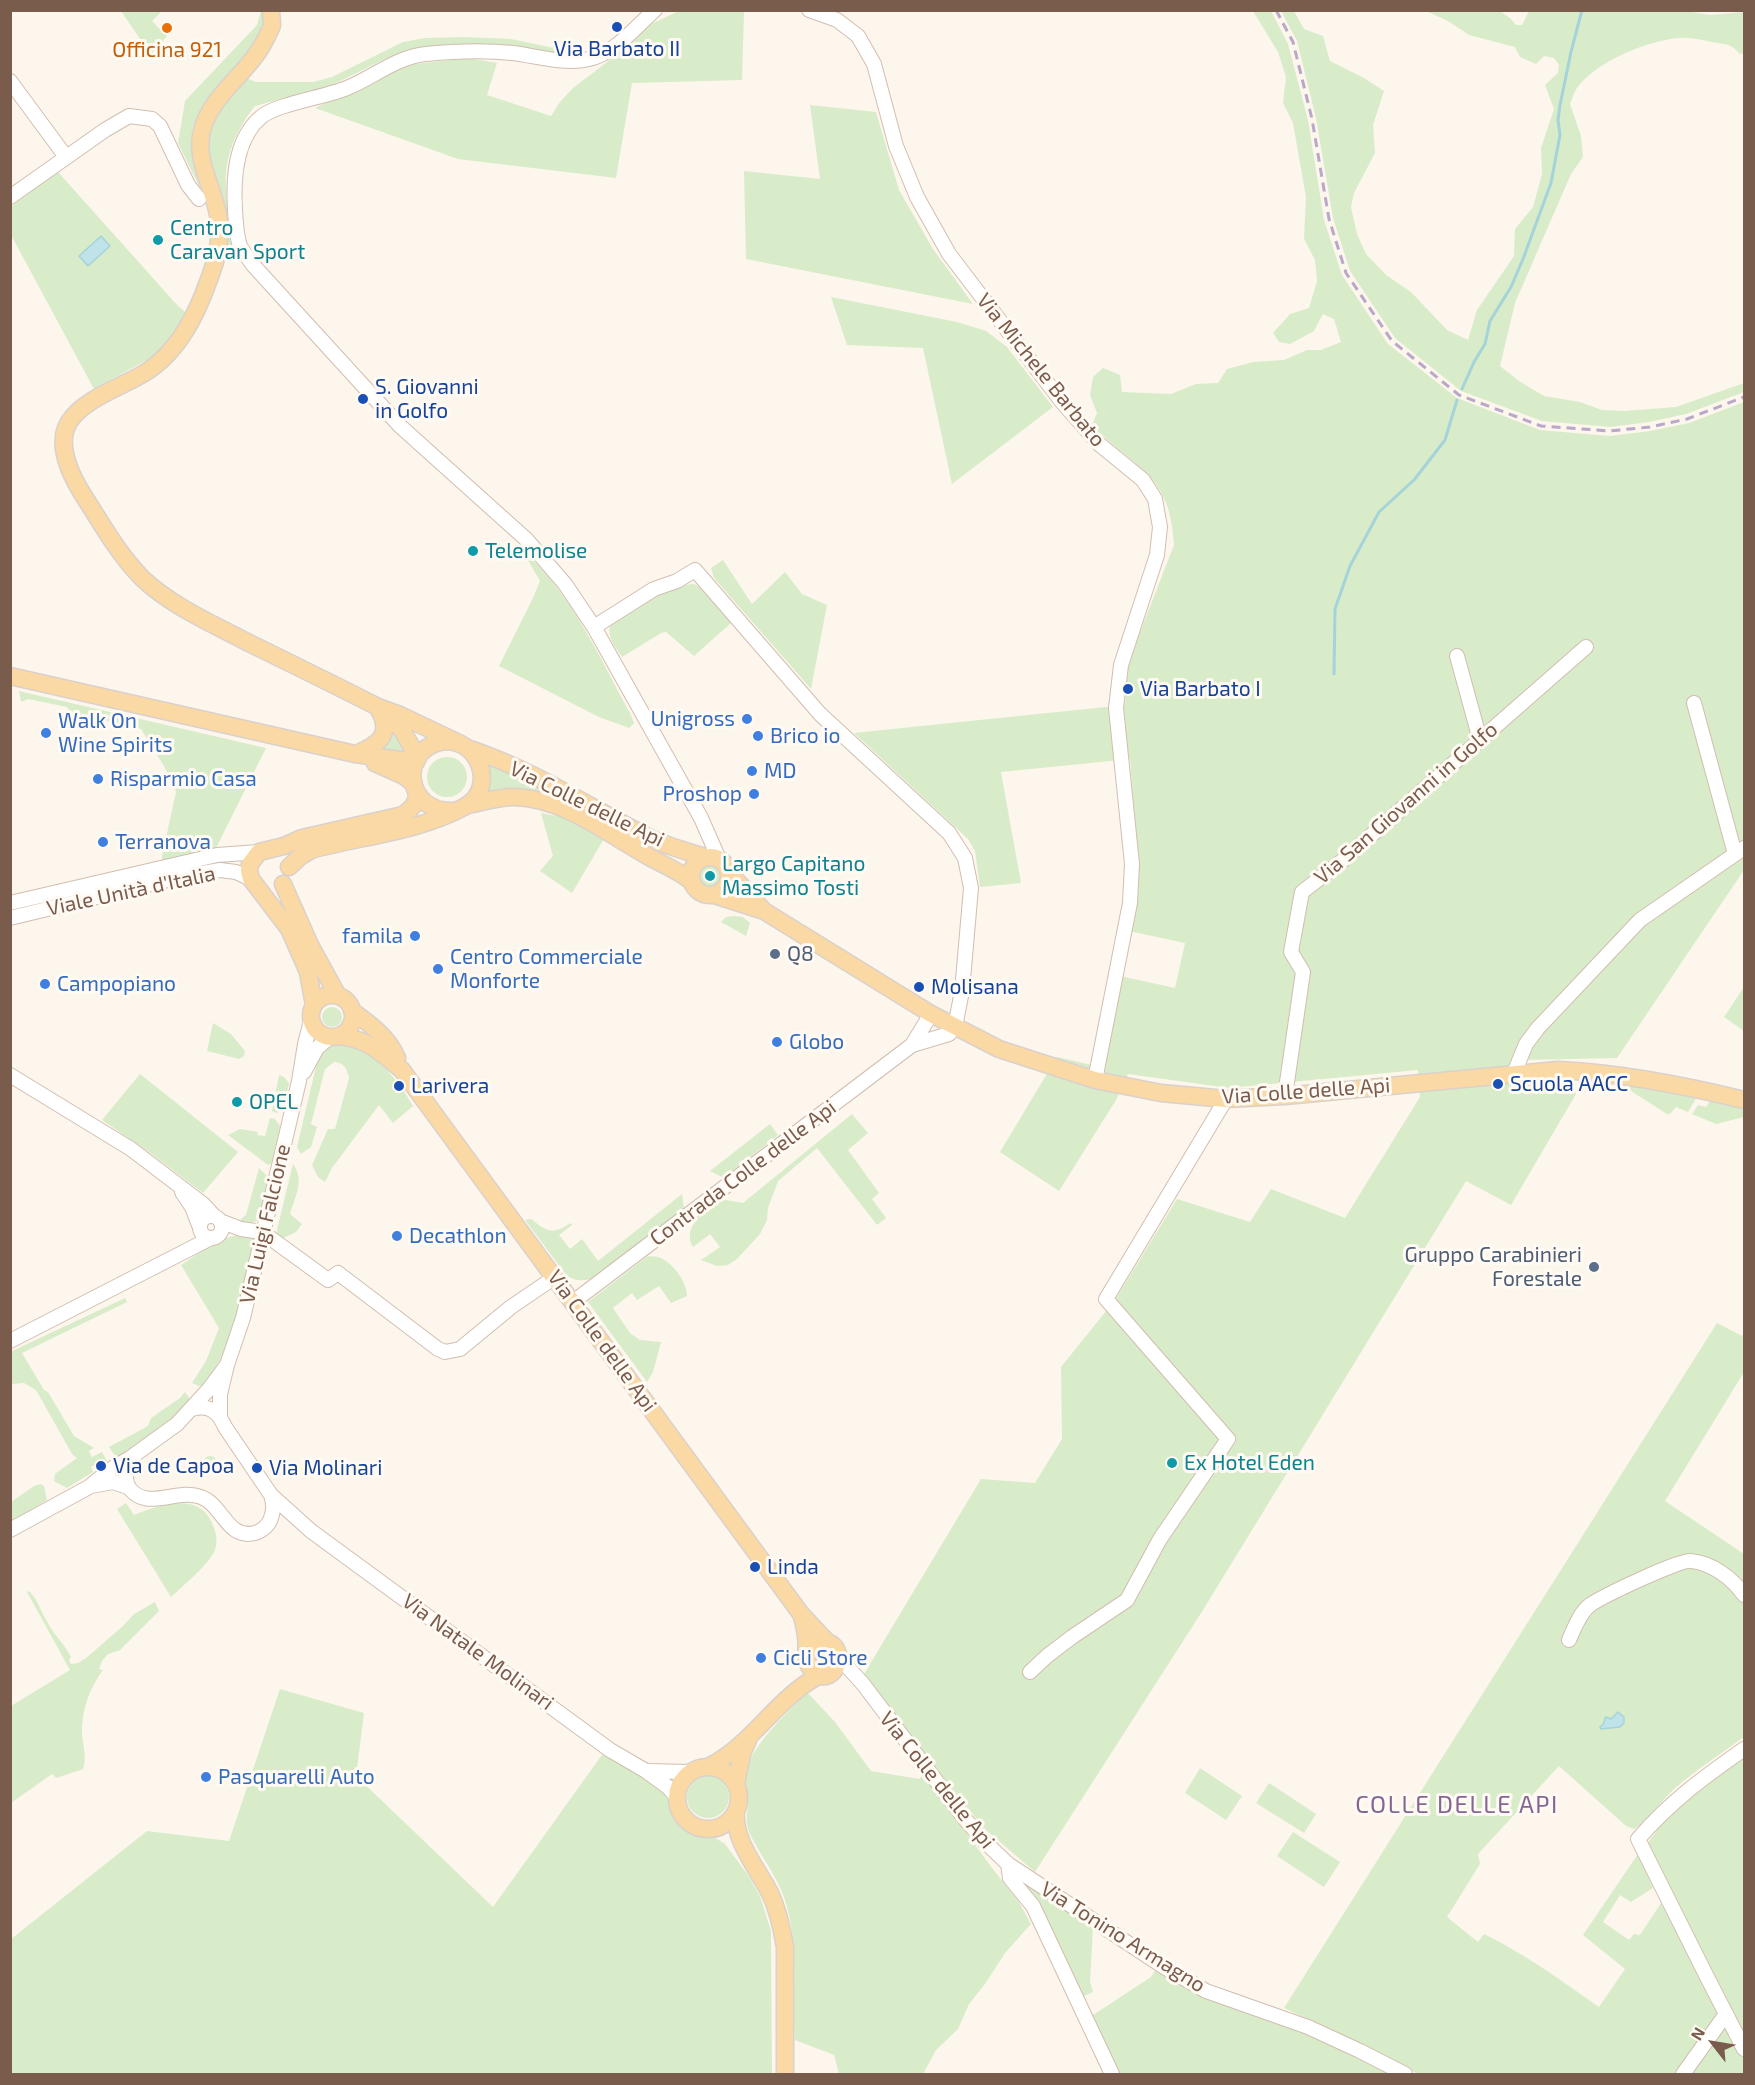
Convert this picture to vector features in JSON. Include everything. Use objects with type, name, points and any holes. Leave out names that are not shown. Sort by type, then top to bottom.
[{"type":"main road","points":[[271,10],[272,26],[261,49],[245,71],[212,107],[203,128],[200,147],[203,168],[218,213],[220,230],[215,260],[191,322],[174,349],[149,370],[87,404],[69,422],[64,441],[68,467],[91,508],[122,555],[144,579],[186,609],[378,707],[402,730],[417,760]]},
{"type":"main road","points":[[10,676],[355,754],[417,760]]},
{"type":"main road","points":[[355,754],[372,747],[380,740],[385,730],[385,720],[378,707]]},
{"type":"main road","name":"Via Colle delle Api","points":[[378,707],[546,782],[651,838],[718,862],[764,911]]},
{"type":"main road","points":[[254,883],[271,890],[283,884],[289,867],[311,850],[425,823],[462,808],[478,793],[482,777],[479,762],[465,747],[450,742],[440,742],[430,746],[417,760],[413,772],[417,800],[403,815],[302,838],[264,851],[250,864],[249,871],[254,883],[289,929],[308,972],[312,1013],[318,1032],[334,1037],[350,1026],[352,1011],[349,1005],[338,996],[310,945],[283,884]]},
{"type":"main road","points":[[355,754],[404,776],[424,802],[433,808],[444,811],[462,808]]},
{"type":"main road","name":"Via Colle delle Api","points":[[462,808],[513,797],[559,806],[678,871],[691,881]]},
{"type":"main road","points":[[264,851],[282,855],[289,867]]},
{"type":"main road","points":[[698,860],[718,862],[729,879],[726,886],[714,895],[699,892],[691,881],[690,873],[693,866],[698,860]]},
{"type":"main road","name":"Via Colle delle Api","points":[[714,895],[764,911],[955,1028],[999,1049],[1095,1080],[1161,1093],[1226,1099],[1558,1070],[1602,1072],[1704,1090],[1744,1100]]},
{"type":"main road","points":[[312,1013],[324,997],[338,996]]},
{"type":"main road","name":"Via Colle delle Api","points":[[352,1011],[375,1028],[394,1050],[402,1070]]},
{"type":"main road","name":"Via Colle delle Api","points":[[334,1037],[355,1038],[375,1047],[402,1070],[801,1614],[834,1648]]},
{"type":"main road","name":"Via Colle delle Api","points":[[801,1614],[807,1637],[807,1659]]},
{"type":"main road","points":[[750,1737],[742,1754],[736,1784],[739,1802],[730,1819],[723,1825],[713,1828],[695,1826],[687,1821],[677,1806],[676,1796],[683,1779],[689,1772],[710,1766],[726,1758],[750,1737],[790,1695],[803,1674],[809,1652],[816,1645],[825,1643],[834,1648],[839,1661],[834,1670],[790,1695]]},
{"type":"main road","points":[[807,1659],[812,1670],[823,1675]]},
{"type":"main road","points":[[710,1766],[721,1769],[736,1784]]},
{"type":"main road","points":[[736,1811],[738,1830],[748,1856],[770,1894],[783,1929],[785,2074]]},
{"type":"main road","points":[[713,1828],[726,1836],[748,1856]]},
{"type":"street","points":[[655,10],[614,48],[590,59],[565,61],[510,53],[470,51],[424,54],[407,58],[327,96],[278,108],[262,116],[250,130],[239,153],[233,181],[236,225],[240,246],[253,265],[400,426],[527,540],[565,584],[594,627],[701,819],[718,862]]},
{"type":"street","name":"Via Michele Barbato","points":[[809,10],[837,20],[858,36],[874,64],[896,146],[917,197],[949,254],[1062,402],[1099,444],[1143,480],[1155,499],[1160,527],[1157,555],[1121,665],[1117,697],[1119,745],[1132,864],[1130,903],[1095,1080]]},
{"type":"street","points":[[10,81],[66,157]]},
{"type":"street","points":[[10,197],[105,130],[129,116],[152,119],[160,126],[188,185],[199,199]]},
{"type":"street","points":[[594,627],[654,589],[677,581],[695,570],[820,714],[949,833],[965,858],[971,888],[962,991],[955,1028]]},
{"type":"street","name":"Via San Giovanni in Golfo","points":[[1285,1095],[1303,972],[1291,952],[1302,892],[1342,861],[1586,647]]},
{"type":"street","points":[[1457,656],[1480,740]]},
{"type":"street","points":[[1514,1073],[1526,1044],[1538,1028],[1640,920],[1740,851],[1694,703]]},
{"type":"street","name":"Viale Unità d'Italia","points":[[10,903],[217,855],[264,851]]},
{"type":"street","name":"Viale Unità d'Italia","points":[[10,918],[176,878],[220,870],[236,872],[254,883]]},
{"type":"street","name":"Via Luigi Falcione","points":[[220,1415],[220,1394],[243,1318],[299,1082],[312,1013]]},
{"type":"street","name":"Contrada Colle delle Api","points":[[573,1302],[912,1045],[932,1014]]},
{"type":"street","name":"Contrada Colle delle Api","points":[[912,1045],[949,1034],[955,1028]]},
{"type":"street","name":"Via Luigi Falcione","points":[[299,1082],[317,1048],[334,1037]]},
{"type":"street","points":[[10,1075],[130,1149],[203,1204],[217,1218],[222,1228],[215,1237]]},
{"type":"street","points":[[1030,1672],[1072,1637],[1127,1600],[1160,1539],[1228,1439],[1106,1299],[1226,1099]]},
{"type":"street","points":[[177,1185],[192,1207],[204,1236],[215,1237]]},
{"type":"street","points":[[187,1250],[206,1216],[217,1218],[241,1229],[262,1232],[328,1280],[338,1273],[445,1352],[460,1349],[512,1307],[555,1277]]},
{"type":"street","points":[[10,1341],[187,1250],[215,1237],[241,1229]]},
{"type":"street","name":"Via Luigi Falcione","points":[[89,1487],[111,1469],[161,1437],[192,1409],[227,1365]]},
{"type":"street","points":[[192,1409],[208,1408],[220,1415]]},
{"type":"street","name":"Via Natale Molinari","points":[[220,1415],[225,1427],[271,1495],[311,1531],[610,1750],[646,1771],[676,1796]]},
{"type":"street","points":[[130,1458],[126,1467],[126,1481],[128,1487],[136,1495],[150,1499],[180,1493],[200,1496],[215,1506],[229,1527],[241,1534],[257,1533],[269,1522],[274,1504],[271,1495]]},
{"type":"street","points":[[10,1530],[89,1487],[113,1482],[128,1487]]},
{"type":"street","name":"Via Natale Molinari","points":[[269,1522],[286,1521],[311,1531]]},
{"type":"street","points":[[1569,1640],[1589,1605],[1674,1564],[1690,1560],[1706,1565],[1736,1583],[1744,1594]]},
{"type":"street","name":"Via Colle delle Api","points":[[834,1648],[965,1819],[1008,1864]]},
{"type":"street","name":"Via Colle delle Api","points":[[823,1675],[839,1676],[849,1680],[868,1693]]},
{"type":"street","points":[[1744,1749],[1695,1783],[1638,1839],[1744,2049]]},
{"type":"street","name":"Via Natale Molinari","points":[[646,1771],[689,1772]]},
{"type":"street","points":[[1008,1864],[1010,1878],[1033,1906],[1112,2074]]},
{"type":"street","name":"Via Tonino Armagno","points":[[1008,1864],[1164,1967],[1206,1991],[1308,2027],[1360,2050],[1405,2074]]},
{"type":"street","points":[[1683,2074],[1726,2014]]},
{"type":"green space","points":[[121,11],[162,11],[152,21],[167,36],[151,55]]},
{"type":"green space","points":[[261,11],[266,11],[261,33],[255,46],[207,101],[194,125],[193,150],[203,187],[199,186],[178,143],[185,101],[257,25]]},
{"type":"green space","points":[[679,11],[744,11],[742,80],[632,83],[616,178],[458,159],[315,108],[406,65],[468,58],[497,63],[487,95],[551,116],[573,88],[632,43],[651,24]]},
{"type":"green space","points":[[1253,11],[1271,11],[1288,44],[1308,120],[1324,220],[1342,275],[1388,344],[1457,398],[1540,430],[1610,436],[1650,431],[1689,423],[1744,402],[1744,846],[1637,919],[1512,1062],[1557,1078],[1570,1078],[1576,1094],[1511,1205],[1466,1181],[1203,1610],[1035,1872],[985,1829],[934,1767],[864,1674],[981,1479],[1035,1483],[1062,1439],[1061,1367],[1115,1300],[1177,1199],[1250,1222],[1271,1189],[1345,1218],[1420,1097],[1418,1070],[1229,1088],[1128,1074],[1116,1100],[1059,1191],[1000,1152],[1057,1057],[1101,1067],[1120,976],[1175,988],[1185,943],[1129,931],[1139,869],[1130,759],[1001,772],[1021,883],[980,887],[975,851],[968,839],[854,733],[1125,705],[1128,663],[1174,545],[1166,502],[1158,487],[1148,475],[1092,425],[1097,413],[1090,395],[1093,377],[1103,368],[1120,375],[1122,392],[1171,394],[1196,384],[1218,383],[1227,369],[1253,362],[1284,360],[1307,350],[1321,350],[1341,342],[1334,319],[1323,314],[1314,331],[1290,344],[1279,342],[1273,333],[1290,314],[1309,308],[1317,281],[1315,260],[1304,239],[1306,197],[1293,123],[1283,103],[1286,77],[1278,52]]},
{"type":"green space","points":[[1281,11],[1294,11],[1304,29],[1323,36],[1330,61],[1384,91],[1373,125],[1375,153],[1354,193],[1351,207],[1357,234],[1366,254],[1386,275],[1411,292],[1447,330],[1468,340],[1477,310],[1514,256],[1515,229],[1533,207],[1542,174],[1541,148],[1554,109],[1545,85],[1558,73],[1559,65],[1554,58],[1544,56],[1536,64],[1520,57],[1515,47],[1469,35],[1448,21],[1426,11],[1500,11],[1516,25],[1522,25],[1529,11],[1686,11],[1710,15],[1744,12],[1744,53],[1740,54],[1727,45],[1696,39],[1667,40],[1638,48],[1609,61],[1585,78],[1577,88],[1570,104],[1581,136],[1583,157],[1571,174],[1515,303],[1500,366],[1544,396],[1580,402],[1602,410],[1624,411],[1676,407],[1744,383],[1744,392],[1686,414],[1610,427],[1542,421],[1461,391],[1395,338],[1350,271],[1333,218],[1316,118],[1297,41]]},
{"type":"green space","points":[[425,38],[511,39],[568,51],[567,54],[510,46],[441,45],[415,48],[385,59],[330,86],[255,106],[237,134],[229,157],[226,196],[235,253],[224,252],[225,210],[210,157],[208,136],[216,112],[246,78],[256,82],[313,82],[332,77],[403,42]]},
{"type":"green space","points":[[810,105],[876,112],[899,190],[933,249],[973,304],[746,259],[744,171],[820,179]]},
{"type":"green space","points":[[58,172],[178,306],[188,314],[171,338],[152,357],[94,389],[11,235],[10,207]]},
{"type":"green space","points":[[831,297],[957,322],[986,331],[1007,347],[1053,407],[952,484],[923,348],[847,345]]},
{"type":"green space","points":[[527,555],[559,590],[585,630],[630,713],[634,723],[629,728],[599,717],[499,666],[540,581]]},
{"type":"green space","points":[[723,560],[752,604],[785,572],[802,594],[827,605],[811,689],[714,578],[711,568]]},
{"type":"green space","points":[[694,584],[700,587],[731,623],[694,656],[666,632],[622,657],[611,638],[610,625],[649,598]]},
{"type":"green space","points":[[19,691],[266,748],[215,850],[163,863],[162,856],[176,792],[164,766],[141,729],[70,712],[67,707],[28,699],[21,702]]},
{"type":"green space","points":[[391,725],[404,754],[377,750]]},
{"type":"green space","points":[[447,757],[455,758],[461,763],[466,769],[466,785],[461,791],[455,796],[447,797],[439,796],[433,791],[428,785],[427,777],[428,769],[433,763],[439,758]]},
{"type":"green space","points":[[482,759],[558,796],[569,804],[480,797]]},
{"type":"green space","points":[[541,813],[566,818],[605,837],[572,893],[540,871],[553,856]]},
{"type":"green space","points":[[1744,853],[1744,870],[1617,1058],[1525,1060],[1531,1047],[1571,999],[1642,924]]},
{"type":"green space","name":"Largo Capitano Massimo Tosti","points":[[706,865],[714,865],[721,872],[721,880],[714,887],[706,887],[699,880],[699,872]]},
{"type":"green space","points":[[726,917],[743,917],[750,923],[746,936],[721,922]]},
{"type":"green space","points":[[1744,987],[1744,1031],[1724,1017]]},
{"type":"green space","points":[[332,1007],[339,1010],[342,1017],[339,1024],[332,1027],[325,1024],[322,1017],[325,1010]]},
{"type":"green space","points":[[213,1023],[231,1034],[245,1051],[244,1056],[239,1059],[207,1051]]},
{"type":"green space","points":[[341,1041],[359,1046],[373,1056],[398,1083],[392,1087],[396,1093],[402,1088],[413,1106],[393,1123],[379,1105],[332,1168],[325,1182],[318,1177],[312,1165],[328,1129],[335,1129],[349,1078],[343,1065],[334,1062],[325,1069],[311,1124],[317,1127],[311,1147],[301,1154],[297,1147],[318,1058],[324,1049]]},
{"type":"green space","points":[[140,1074],[238,1152],[203,1193],[102,1120]]},
{"type":"green space","points":[[279,1075],[289,1083],[284,1108],[277,1113],[272,1111]]},
{"type":"green space","points":[[1620,1084],[1697,1097],[1688,1112],[1676,1107],[1670,1114],[1667,1114]]},
{"type":"green space","points":[[1710,1101],[1744,1109],[1744,1117],[1716,1124],[1692,1114],[1698,1105],[1706,1107]]},
{"type":"green space","points":[[852,1114],[868,1133],[848,1150],[879,1193],[872,1199],[886,1218],[877,1225],[817,1148],[778,1181],[768,1208],[767,1220],[760,1234],[737,1259],[728,1265],[717,1266],[701,1260],[720,1247],[710,1234],[693,1247],[690,1232],[702,1214],[721,1199],[743,1203]]},
{"type":"green space","points":[[270,1118],[275,1119],[280,1126],[272,1163],[268,1165],[228,1135],[240,1129],[258,1132],[257,1135],[265,1136]]},
{"type":"green space","points":[[770,1124],[778,1135],[724,1178],[710,1171]]},
{"type":"green space","points":[[293,1164],[297,1170],[299,1182],[290,1214],[302,1224],[296,1232],[283,1238],[276,1234]]},
{"type":"green space","points":[[259,1168],[268,1177],[259,1220],[240,1223],[246,1215]]},
{"type":"green space","points":[[682,1194],[684,1209],[597,1277],[585,1280],[567,1276],[525,1220],[531,1219],[550,1230],[559,1229],[571,1223],[572,1225],[559,1235],[570,1249],[582,1239],[598,1261]]},
{"type":"green space","points":[[241,1235],[254,1237],[237,1314],[215,1369],[204,1385],[199,1386],[192,1383],[206,1361],[219,1328],[181,1265],[217,1242]]},
{"type":"green space","points":[[648,1256],[663,1259],[673,1267],[682,1279],[687,1296],[671,1303],[659,1286],[637,1300],[632,1293],[613,1308],[630,1333],[640,1340],[661,1342],[653,1372],[647,1382],[588,1302]]},
{"type":"green space","points":[[125,1298],[127,1302],[22,1353],[74,1436],[94,1448],[89,1451],[92,1457],[102,1452],[108,1463],[104,1465],[101,1461],[91,1467],[93,1472],[67,1488],[54,1481],[55,1474],[77,1458],[72,1454],[36,1390],[24,1383],[11,1384],[10,1352]]},
{"type":"green space","points":[[1717,1323],[1742,1336],[1744,1332],[1744,1372],[1665,1501],[1744,1554],[1744,1737],[1681,1783],[1645,1821],[1634,1829],[1626,1826],[1559,1766],[1478,1854],[1480,1864],[1447,1917],[1478,1942],[1484,1934],[1514,1950],[1599,2007],[1625,1969],[1583,1935],[1638,1854],[1653,1888],[1631,1902],[1620,1895],[1603,1922],[1629,1940],[1634,1934],[1640,1935],[1661,1903],[1744,2059],[1744,2074],[1418,2074],[1365,2045],[1284,2008]]},
{"type":"green space","points":[[185,1392],[192,1402],[174,1421],[120,1458],[115,1456],[109,1447],[148,1426],[151,1418]]},
{"type":"green space","points":[[210,1456],[215,1458],[217,1463],[215,1468],[210,1470],[205,1468],[203,1463],[205,1458]]},
{"type":"green space","points":[[41,1484],[44,1486],[47,1500],[11,1522],[11,1502],[34,1486]]},
{"type":"green space","points":[[126,1503],[134,1515],[166,1505],[188,1504],[206,1513],[212,1523],[216,1540],[215,1550],[195,1575],[171,1597],[117,1509]]},
{"type":"green space","points":[[29,1591],[46,1621],[69,1653],[71,1664],[86,1658],[134,1614],[155,1602],[159,1611],[120,1650],[108,1654],[102,1661],[99,1669],[103,1670],[91,1690],[84,1711],[82,1732],[85,1759],[83,1769],[56,1778],[52,1774],[11,1803],[11,1706],[70,1670],[27,1592]]},
{"type":"green space","points":[[820,1651],[826,1651],[831,1659],[829,1665],[820,1667],[815,1662],[815,1656]]},
{"type":"green space","points":[[280,1689],[364,1713],[356,1776],[493,1907],[609,1745],[649,1763],[655,1783],[666,1793],[675,1817],[696,1835],[712,1836],[725,1844],[760,1896],[771,1931],[772,2074],[11,2074],[11,1939],[147,1831],[229,1841]]},
{"type":"green space","points":[[807,1692],[835,1722],[871,1771],[919,1779],[924,1775],[1019,1902],[1031,1924],[1005,1953],[969,2004],[958,2029],[936,2050],[923,2074],[839,2074],[834,2055],[795,2040],[794,1957],[791,1924],[780,1887],[748,1829],[748,1795],[745,1779],[753,1754],[780,1720]]},
{"type":"green space","points":[[1744,1756],[1744,2033],[1647,1844],[1671,1811]]},
{"type":"green space","points":[[1200,1768],[1242,1796],[1226,1820],[1185,1793]]},
{"type":"green space","points":[[708,1776],[723,1782],[729,1797],[723,1812],[708,1818],[693,1812],[687,1797],[693,1782]]},
{"type":"green space","points":[[1269,1783],[1316,1814],[1304,1833],[1256,1803]]},
{"type":"green space","points":[[1293,1832],[1340,1862],[1324,1887],[1277,1856]]},
{"type":"green space","points":[[1022,1878],[1093,1927],[1090,1982],[1093,1992],[1082,1997],[1019,1880]]},
{"type":"green space","points":[[1156,1969],[1313,2034],[1393,2074],[1117,2074],[1090,2017],[1151,1977]]},
{"type":"water","points":[[101,236],[110,246],[88,266],[79,256]]},
{"type":"water","points":[[1618,1712],[1624,1717],[1624,1723],[1620,1727],[1601,1729],[1606,1717],[1611,1719]]},
{"type":"waterway","points":[[1462,389],[1485,344],[1490,321],[1511,287],[1551,183],[1560,135],[1558,120],[1560,105],[1582,10]]},
{"type":"waterway","points":[[1334,674],[1335,609],[1350,566],[1379,512],[1414,480],[1445,440],[1457,400]]},
{"type":"railway","points":[[1276,10],[1293,42],[1312,119],[1329,219],[1346,273],[1392,341],[1459,395],[1541,426],[1610,431],[1650,427],[1687,419],[1744,397]]},
{"type":"place","name":"Via Barbato II","points":[[617,27]]},
{"type":"place","name":"Officina 921","points":[[167,28]]},
{"type":"place","name":"Centro Caravan Sport","points":[[158,240]]},
{"type":"place","name":"S. Giovanni in Golfo","points":[[363,399]]},
{"type":"place","name":"Telemolise","points":[[473,551]]},
{"type":"place","name":"Via Barbato I","points":[[1128,689]]},
{"type":"place","name":"Unigross","points":[[747,719]]},
{"type":"place","name":"Walk On Wine Spirits","points":[[46,733]]},
{"type":"place","name":"Brico io","points":[[758,736]]},
{"type":"place","name":"MD","points":[[752,771]]},
{"type":"place","name":"Risparmio Casa","points":[[98,779]]},
{"type":"place","name":"Proshop","points":[[754,794]]},
{"type":"place","name":"Terranova","points":[[103,842]]},
{"type":"place","name":"Largo Capitano Massimo Tosti","points":[[710,876]]},
{"type":"place","name":"famila","points":[[415,936]]},
{"type":"place","name":"Q8","points":[[775,954]]},
{"type":"place","name":"Centro Commerciale Monforte","points":[[438,969]]},
{"type":"place","name":"Campopiano","points":[[45,984]]},
{"type":"place","name":"Molisana","points":[[919,987]]},
{"type":"place","name":"Globo","points":[[777,1042]]},
{"type":"place","name":"Scuola AACC","points":[[1498,1084]]},
{"type":"place","name":"Larivera","points":[[399,1086]]},
{"type":"place","name":"OPEL","points":[[237,1102]]},
{"type":"place","name":"Decathlon","points":[[397,1236]]},
{"type":"place","name":"Gruppo Carabinieri Forestale","points":[[1594,1267]]},
{"type":"place","name":"Ex Hotel Eden","points":[[1172,1463]]},
{"type":"place","name":"Via de Capoa","points":[[101,1466]]},
{"type":"place","name":"Via Molinari","points":[[257,1468]]},
{"type":"place","name":"Linda","points":[[755,1567]]},
{"type":"place","name":"Cicli Store","points":[[761,1658]]},
{"type":"place","name":"Pasquarelli Auto","points":[[206,1777]]},
{"type":"district","name":"COLLE DELLE API","points":[[1457,1805]]}]
